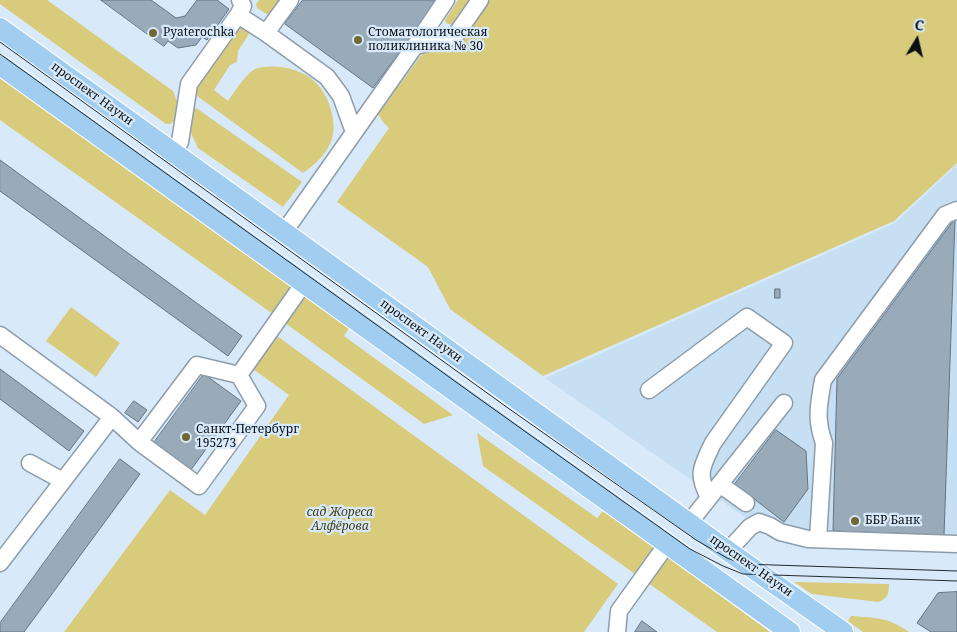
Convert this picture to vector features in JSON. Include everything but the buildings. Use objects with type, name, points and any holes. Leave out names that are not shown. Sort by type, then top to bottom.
[{"type":"main road","name":"проспект Науки","points":[[0,28],[728,551],[844,632]]},
{"type":"main road","points":[[0,65],[790,632]]},
{"type":"lane","points":[[266,33],[290,0]]},
{"type":"lane","points":[[284,232],[446,0]]},
{"type":"lane","points":[[415,46],[455,36],[480,0]]},
{"type":"lane","points":[[174,153],[180,142],[189,84],[239,8],[266,33],[327,77],[341,96],[354,132]]},
{"type":"lane","points":[[818,539],[824,443],[818,428],[818,407],[823,380],[944,215],[952,210],[957,210]]},
{"type":"lane","points":[[239,375],[304,283]]},
{"type":"lane","points":[[649,390],[747,317],[784,343],[713,443],[707,455],[701,479],[709,497]]},
{"type":"lane","points":[[0,335],[112,417],[139,442],[199,486],[257,406],[239,375],[197,365],[139,442]]},
{"type":"lane","points":[[689,523],[784,403]]},
{"type":"lane","points":[[0,564],[112,417]]},
{"type":"lane","points":[[30,463],[63,481]]},
{"type":"lane","points":[[720,485],[746,503]]},
{"type":"lane","points":[[728,551],[750,527],[759,522],[765,523],[790,536],[818,539],[957,544]]},
{"type":"lane","points":[[617,632],[619,611],[667,544]]},
{"type":"shaded area","points":[[957,165],[957,553],[819,547],[776,539],[545,378],[895,223]]},
{"type":"green space","points":[[0,0],[47,0],[173,91],[177,101],[174,121],[166,124],[0,4]]},
{"type":"green space","points":[[259,0],[281,0],[270,16],[257,8],[256,4]]},
{"type":"green space","points":[[458,0],[474,0],[455,24],[446,23],[445,20]]},
{"type":"green space","points":[[489,0],[957,0],[957,163],[894,221],[543,376],[450,309],[428,267],[337,202],[389,128],[378,114],[425,50],[452,48]]},
{"type":"green space","points":[[244,27],[248,29],[249,34],[238,51],[237,62],[230,65],[214,90],[228,101],[248,75],[255,69],[264,67],[291,69],[306,75],[314,81],[322,90],[329,104],[334,128],[329,147],[316,163],[303,173],[193,93],[194,86],[233,28]]},
{"type":"green space","points":[[0,78],[292,287],[273,314],[0,120]]},
{"type":"green space","points":[[196,108],[302,182],[283,207],[198,148],[189,129],[193,109]]},
{"type":"green space","points":[[304,296],[349,328],[344,336],[453,415],[424,424],[285,323]]},
{"type":"green space","points":[[71,307],[120,343],[96,377],[46,341]]},
{"type":"green space","name":"сад Жореса Алфёрова","points":[[277,336],[618,584],[584,632],[64,632],[170,490],[205,515],[289,395],[253,369]]},
{"type":"green space","points":[[477,433],[597,518],[603,511],[654,548],[635,574],[483,466]]},
{"type":"green space","points":[[666,556],[770,632],[717,632],[648,583]]},
{"type":"green space","points":[[794,582],[889,584],[889,587],[886,597],[878,602],[812,594]]},
{"type":"green space","points":[[851,616],[882,619],[894,623],[909,632],[863,632],[848,621]]},
{"type":"tram line","points":[[0,42],[508,408],[696,540],[727,558],[743,564],[957,571]]},
{"type":"tram line","points":[[0,54],[690,549],[743,574],[957,581]]},
{"type":"place","name":"Pyaterochka","points":[[153,33]]},
{"type":"place","name":"Стоматологическая поликлиника № 30","points":[[358,40]]},
{"type":"place","name":"Санкт-Петербург 195273","points":[[186,437]]},
{"type":"place","name":"ББР Банк","points":[[855,521]]}]
